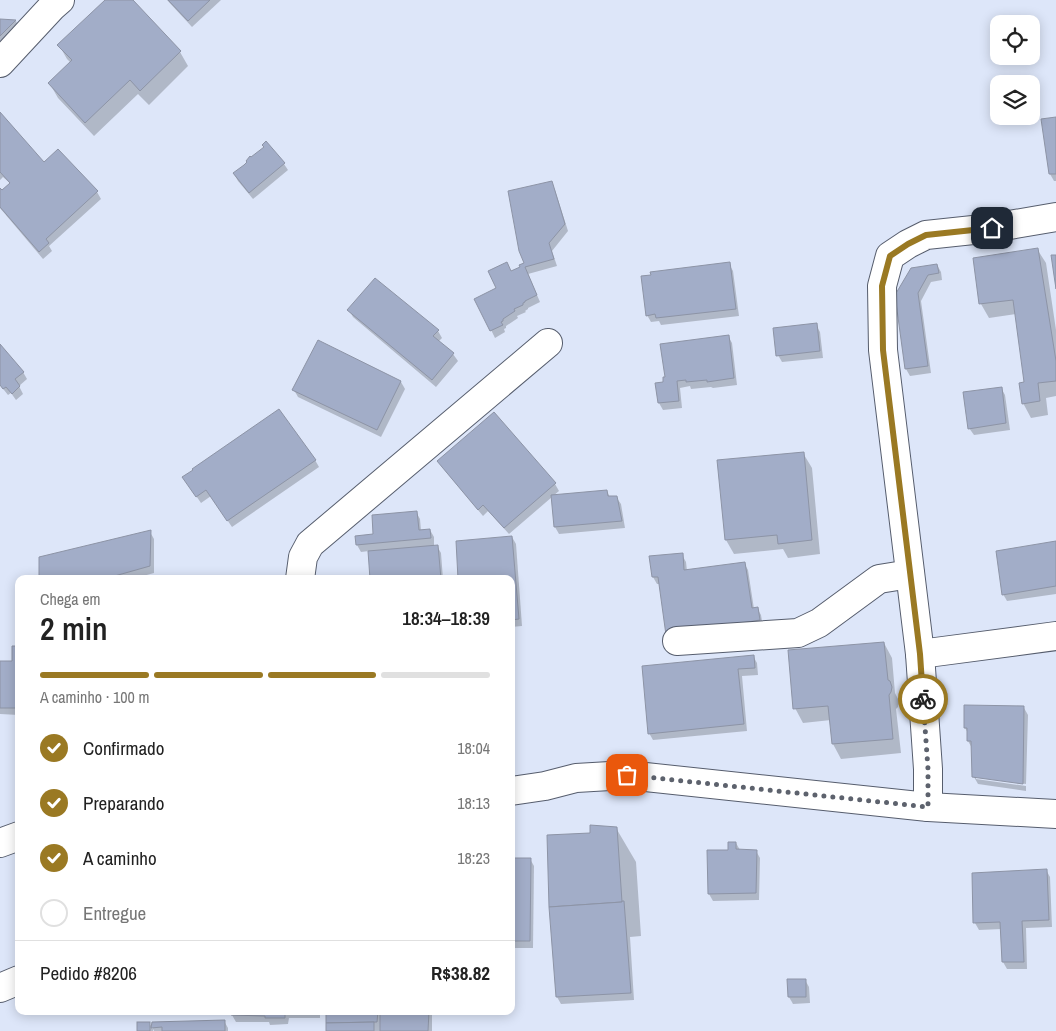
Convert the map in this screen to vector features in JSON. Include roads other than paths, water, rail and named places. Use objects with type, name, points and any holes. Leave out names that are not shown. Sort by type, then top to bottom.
[{"type":"street","points":[[0,63],[60,0]]},
{"type":"street","points":[[928,807],[928,769],[920,654],[883,350],[882,286],[890,256],[926,235],[992,228],[1056,217]]},
{"type":"street","points":[[301,575],[303,557],[310,544],[548,343]]},
{"type":"street","points":[[677,642],[798,633],[819,623],[879,579],[910,574]]},
{"type":"street","points":[[920,654],[1056,636]]},
{"type":"street","points":[[515,790],[545,786],[576,778],[627,775],[928,807],[1056,814]]},
{"type":"street","points":[[0,843],[15,837]]},
{"type":"street","points":[[0,988],[15,982]]}]
